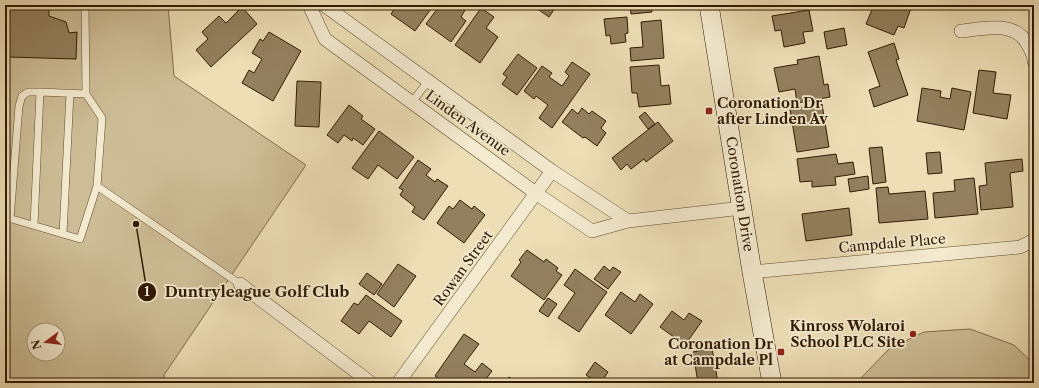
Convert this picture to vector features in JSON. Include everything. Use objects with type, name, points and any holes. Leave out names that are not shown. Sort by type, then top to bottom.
[{"type":"main road","name":"Coronation Drive","points":[[709,5],[752,272],[772,383]]},
{"type":"street","name":"Linden Avenue","points":[[309,5],[325,39],[537,194],[592,231],[628,221],[742,208]]},
{"type":"street","name":"Linden Avenue","points":[[324,5],[552,171],[628,221]]},
{"type":"street","points":[[961,31],[999,27],[1011,30],[1022,36],[1029,45],[1034,61]]},
{"type":"street","name":"Rowan Street","points":[[398,383],[537,194],[552,171]]},
{"type":"street","name":"Campdale Place","points":[[752,272],[1020,247],[1034,240]]},
{"type":"street","points":[[240,284],[371,383]]},
{"type":"lane","points":[[85,5],[86,94],[102,118],[98,186],[80,239],[7,218],[19,106],[22,96],[28,92],[86,94]]},
{"type":"lane","points":[[412,102],[429,80]]},
{"type":"lane","points":[[34,225],[40,92]]},
{"type":"lane","points":[[63,234],[70,94]]},
{"type":"lane","points":[[98,186],[240,284]]},
{"type":"shaded area","points":[[5,5],[168,5],[174,76],[306,165],[164,375],[165,383],[5,383]]},
{"type":"shaded area","points":[[970,329],[1014,345],[1034,364],[1034,383],[860,383],[862,377],[889,349],[924,332]]},
{"type":"building","points":[[5,5],[49,5],[49,16],[66,22],[69,33],[77,32],[76,59],[9,57],[5,114]]},
{"type":"building","points":[[397,5],[433,6],[415,31],[391,14]]},
{"type":"building","points":[[440,5],[458,5],[465,10],[461,17],[466,21],[451,42],[426,24]]},
{"type":"building","points":[[532,5],[557,5],[549,17]]},
{"type":"building","points":[[630,5],[651,5],[652,12],[631,14]]},
{"type":"building","points":[[769,5],[790,5],[770,8]]},
{"type":"building","points":[[874,5],[912,5],[904,28],[898,26],[894,35],[866,24]]},
{"type":"building","points":[[242,7],[257,24],[211,67],[196,50],[208,39],[202,32],[219,16],[226,23]]},
{"type":"building","points":[[481,8],[494,17],[486,28],[498,37],[480,63],[455,45]]},
{"type":"building","points":[[809,10],[813,31],[803,32],[805,43],[784,47],[781,30],[775,31],[772,16]]},
{"type":"building","points":[[627,17],[628,33],[625,34],[626,42],[611,44],[610,35],[606,36],[604,19]]},
{"type":"building","points":[[661,20],[664,58],[631,61],[630,48],[643,47],[641,22]]},
{"type":"building","points":[[844,28],[847,45],[827,49],[824,32]]},
{"type":"building","points":[[269,32],[301,51],[273,101],[242,83],[249,70],[254,73],[262,59],[252,53],[260,39],[263,41]]},
{"type":"building","points":[[894,43],[899,59],[896,60],[908,95],[874,107],[869,90],[880,86],[868,52]]},
{"type":"building","points":[[518,54],[537,68],[517,95],[502,84],[507,77],[503,74]]},
{"type":"building","points":[[819,56],[824,85],[828,84],[830,97],[797,103],[795,89],[779,92],[774,68],[798,64],[797,60]]},
{"type":"building","points":[[572,62],[590,74],[552,128],[539,118],[548,105],[536,96],[534,99],[524,91],[542,66],[552,73],[549,77],[562,86],[569,76],[565,72]]},
{"type":"building","points":[[659,65],[661,86],[669,85],[671,104],[639,107],[637,93],[632,93],[630,67]]},
{"type":"building","points":[[979,70],[996,72],[993,93],[1011,95],[1007,119],[973,113]]},
{"type":"building","points":[[297,81],[321,82],[319,127],[295,126]]},
{"type":"building","points":[[922,88],[941,91],[940,97],[950,99],[952,88],[971,92],[964,130],[917,121]]},
{"type":"building","points":[[822,104],[829,147],[797,152],[790,109]]},
{"type":"building","points":[[349,105],[363,116],[361,119],[375,129],[363,145],[353,138],[352,141],[344,135],[338,143],[327,135]]},
{"type":"building","points":[[582,108],[589,114],[592,111],[606,121],[601,128],[606,133],[597,146],[585,137],[583,138],[562,122],[572,109],[578,114]]},
{"type":"building","points":[[645,112],[655,124],[648,129],[639,117]]},
{"type":"building","points":[[658,122],[673,141],[646,162],[644,159],[631,169],[627,164],[621,170],[612,158]]},
{"type":"building","points":[[379,131],[414,157],[397,179],[378,165],[368,179],[352,168]]},
{"type":"building","points":[[882,147],[886,182],[873,184],[869,148]]},
{"type":"building","points":[[940,152],[942,173],[928,174],[926,153]]},
{"type":"building","points":[[836,154],[838,164],[853,162],[855,174],[835,177],[836,185],[812,187],[812,181],[800,182],[797,159]]},
{"type":"building","points":[[1022,159],[1023,171],[1010,173],[1013,207],[981,210],[979,186],[987,185],[985,163]]},
{"type":"building","points":[[418,160],[431,169],[426,175],[435,182],[437,179],[448,186],[424,220],[412,212],[415,207],[400,195],[403,190],[399,188]]},
{"type":"building","points":[[868,176],[869,189],[850,192],[848,179]]},
{"type":"building","points":[[974,178],[978,214],[935,218],[933,193],[955,191],[954,180]]},
{"type":"building","points":[[888,187],[889,194],[925,191],[928,219],[879,223],[876,188]]},
{"type":"building","points":[[460,200],[472,209],[474,206],[485,215],[464,243],[437,223],[449,206],[453,209]]},
{"type":"building","points":[[849,208],[852,235],[806,241],[802,214]]},
{"type":"building","points":[[527,250],[544,262],[546,259],[558,268],[556,271],[562,275],[544,300],[511,276],[521,262],[519,260]]},
{"type":"building","points":[[398,264],[416,276],[394,307],[377,294]]},
{"type":"building","points":[[604,266],[610,271],[613,267],[621,272],[608,289],[594,279]]},
{"type":"building","points":[[575,269],[607,292],[579,332],[558,318],[575,293],[564,285]]},
{"type":"building","points":[[367,273],[382,284],[374,295],[359,284]]},
{"type":"building","points":[[621,292],[635,302],[640,294],[653,304],[631,334],[605,315]]},
{"type":"building","points":[[366,295],[402,321],[391,337],[369,321],[359,334],[341,321],[354,303],[358,305]]},
{"type":"building","points":[[548,298],[557,304],[548,317],[539,311]]},
{"type":"building","points":[[672,311],[684,320],[689,313],[702,321],[685,345],[660,327]]},
{"type":"building","points":[[464,334],[479,344],[464,364],[475,372],[482,363],[492,371],[483,383],[444,383],[435,376]]},
{"type":"building","points":[[712,348],[718,383],[698,383],[693,352]]},
{"type":"building","points":[[595,362],[608,372],[601,383],[598,383],[586,375]]},
{"type":"building","points":[[509,377],[517,383],[504,383]]},
{"type":"place","name":"Coronation Dr after Linden Av","points":[[709,111]]},
{"type":"place","name":"Duntryleague Golf Club","points":[[136,224]]},
{"type":"place","name":"Kinross Wolaroi School PLC Site","points":[[913,334]]},
{"type":"place","name":"Coronation Dr at Campdale Pl","points":[[781,352]]}]
